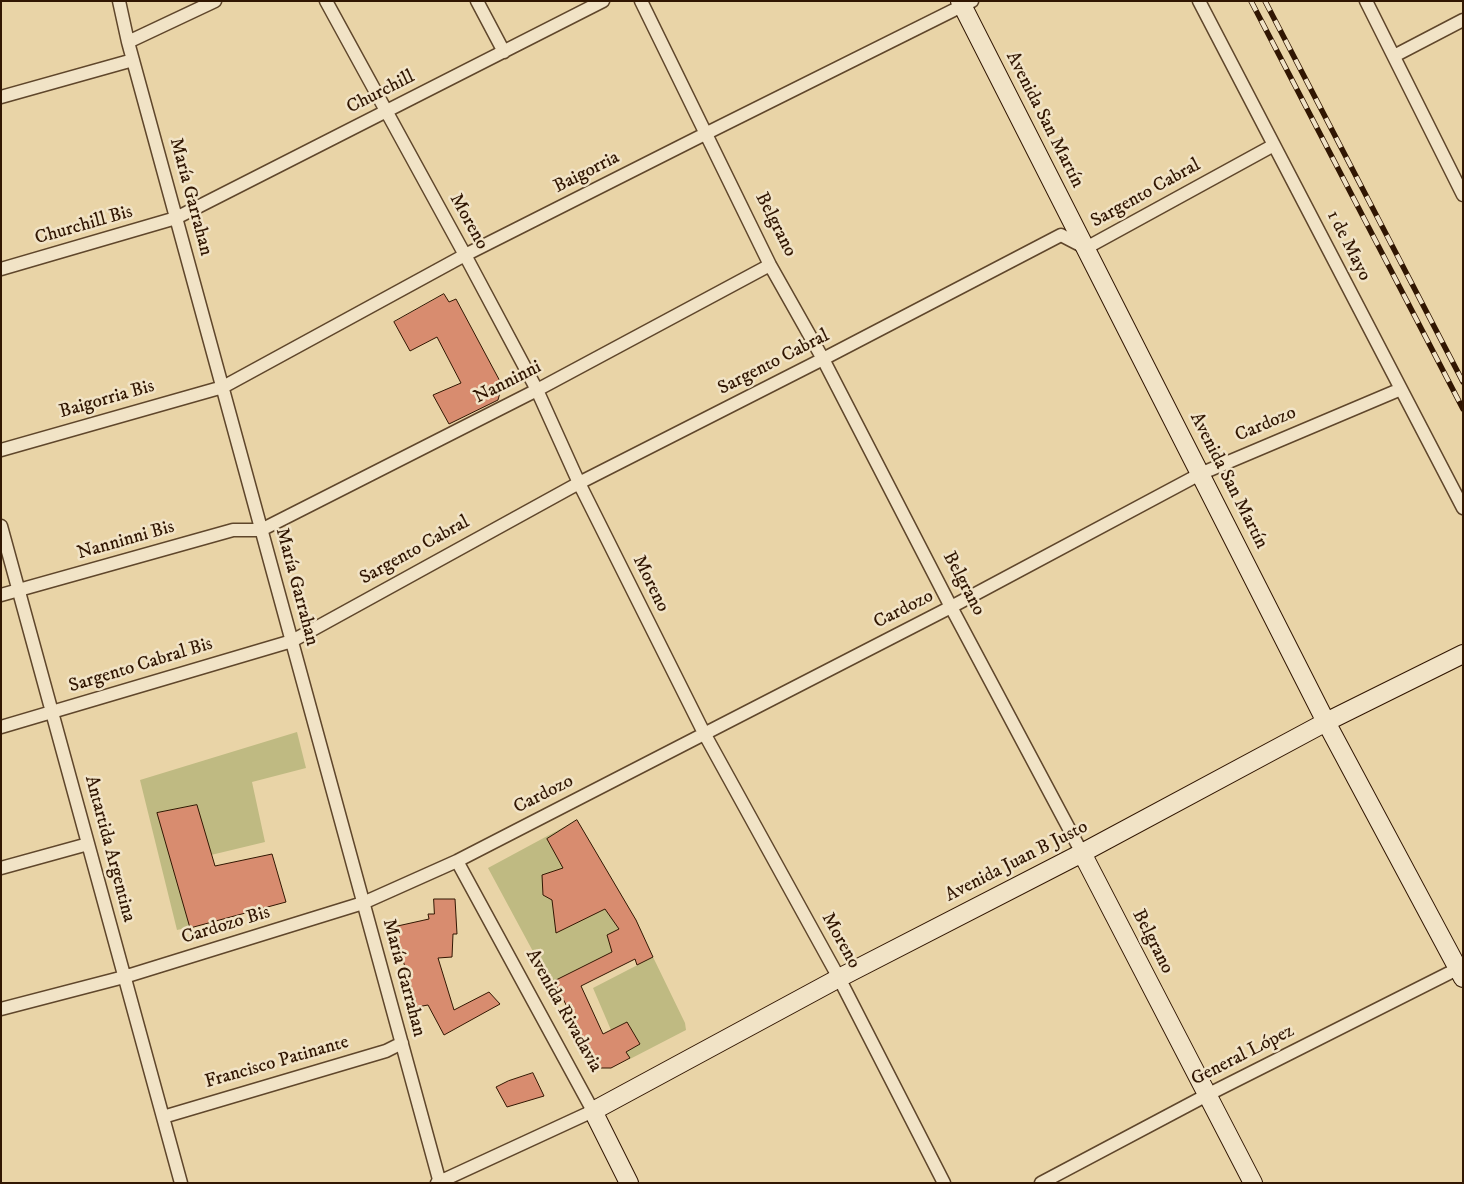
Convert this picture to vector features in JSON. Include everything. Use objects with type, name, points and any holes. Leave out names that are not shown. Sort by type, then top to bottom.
[{"type":"street","name":"María Garrahan","points":[[119,1],[128,42],[439,1183]]},
{"type":"street","points":[[128,42],[215,1]]},
{"type":"street","name":"Moreno","points":[[326,1],[537,390],[579,482],[704,733],[839,978],[944,1183]]},
{"type":"street","points":[[477,1],[504,52]]},
{"type":"street","name":"Churchill","points":[[176,218],[603,1]]},
{"type":"street","name":"Belgrano","points":[[641,1],[770,265],[823,360],[951,607],[1082,852],[1253,1183]]},
{"type":"street","name":"1 de Mayo","points":[[1199,1],[1463,508]]},
{"type":"street","points":[[1366,1],[1463,196]]},
{"type":"street","name":"Baigorria","points":[[222,386],[465,255],[965,3]]},
{"type":"street","name":"Avenida San Martín","points":[[965,3],[1086,248],[1326,722],[1461,971]]},
{"type":"street","points":[[1394,56],[1463,20]]},
{"type":"street","points":[[1,97],[133,60]]},
{"type":"street","name":"Sargento Cabral","points":[[292,640],[579,482],[823,360],[1061,235],[1086,248],[1274,145]]},
{"type":"street","name":"Churchill Bis","points":[[1,269],[176,218]]},
{"type":"street","name":"Nanninni","points":[[261,530],[537,390],[770,265]]},
{"type":"street","name":"Baigorria Bis","points":[[1,450],[222,386]]},
{"type":"street","name":"Cardozo","points":[[457,861],[951,607],[1200,474],[1401,389]]},
{"type":"street","name":"Antartida Argentina","points":[[1,526],[180,1183]]},
{"type":"street","name":"Nanninni Bis","points":[[1,595],[233,530],[261,530]]},
{"type":"street","name":"Sargento Cabral Bis","points":[[1,727],[292,640]]},
{"type":"street","name":"Avenida Juan B Justo","points":[[593,1111],[839,978],[1082,852],[1326,722],[1463,654]]},
{"type":"street","points":[[1,868],[88,844]]},
{"type":"street","name":"Cardozo Bis","points":[[1,1008],[124,977],[363,903],[457,861]]},
{"type":"street","name":"Avenida Rivadavia","points":[[457,861],[630,1183]]},
{"type":"street","name":"General López","points":[[1041,1183],[1207,1095],[1461,971]]},
{"type":"street","name":"Francisco Patinante","points":[[163,1117],[386,1051],[402,1043]]},
{"type":"street","points":[[439,1183],[593,1111]]},
{"type":"shaded area","points":[[297,732],[306,768],[252,782],[265,842],[211,855],[158,813],[190,927],[177,930],[140,780]]},
{"type":"shaded area","points":[[577,820],[636,920],[644,937],[550,983],[488,868]]},
{"type":"shaded area","points":[[653,957],[685,1023],[686,1030],[630,1059],[626,1052],[640,1044],[627,1022],[611,1030],[593,988]]},
{"type":"building","points":[[444,294],[449,302],[456,299],[502,385],[498,400],[449,424],[433,395],[461,383],[437,337],[410,351],[394,322]]},
{"type":"building","points":[[197,805],[215,866],[272,854],[286,902],[190,928],[157,813]]},
{"type":"building","points":[[577,820],[636,920],[653,957],[637,965],[635,959],[581,986],[603,1034],[627,1022],[640,1044],[626,1052],[630,1058],[611,1068],[598,1068],[554,981],[612,952],[607,935],[619,929],[605,909],[556,933],[552,900],[543,895],[542,875],[563,868],[547,839]]},
{"type":"building","points":[[434,899],[455,899],[457,934],[453,934],[452,957],[438,958],[454,1010],[489,992],[500,1004],[444,1035],[428,1005],[417,1007],[393,927],[429,919],[428,914],[434,914]]},
{"type":"building","points":[[533,1073],[544,1096],[507,1107],[496,1087]]},
{"type":"railway","points":[[1251,1],[1463,409]]},
{"type":"railway","points":[[1265,1],[1463,382]]}]
